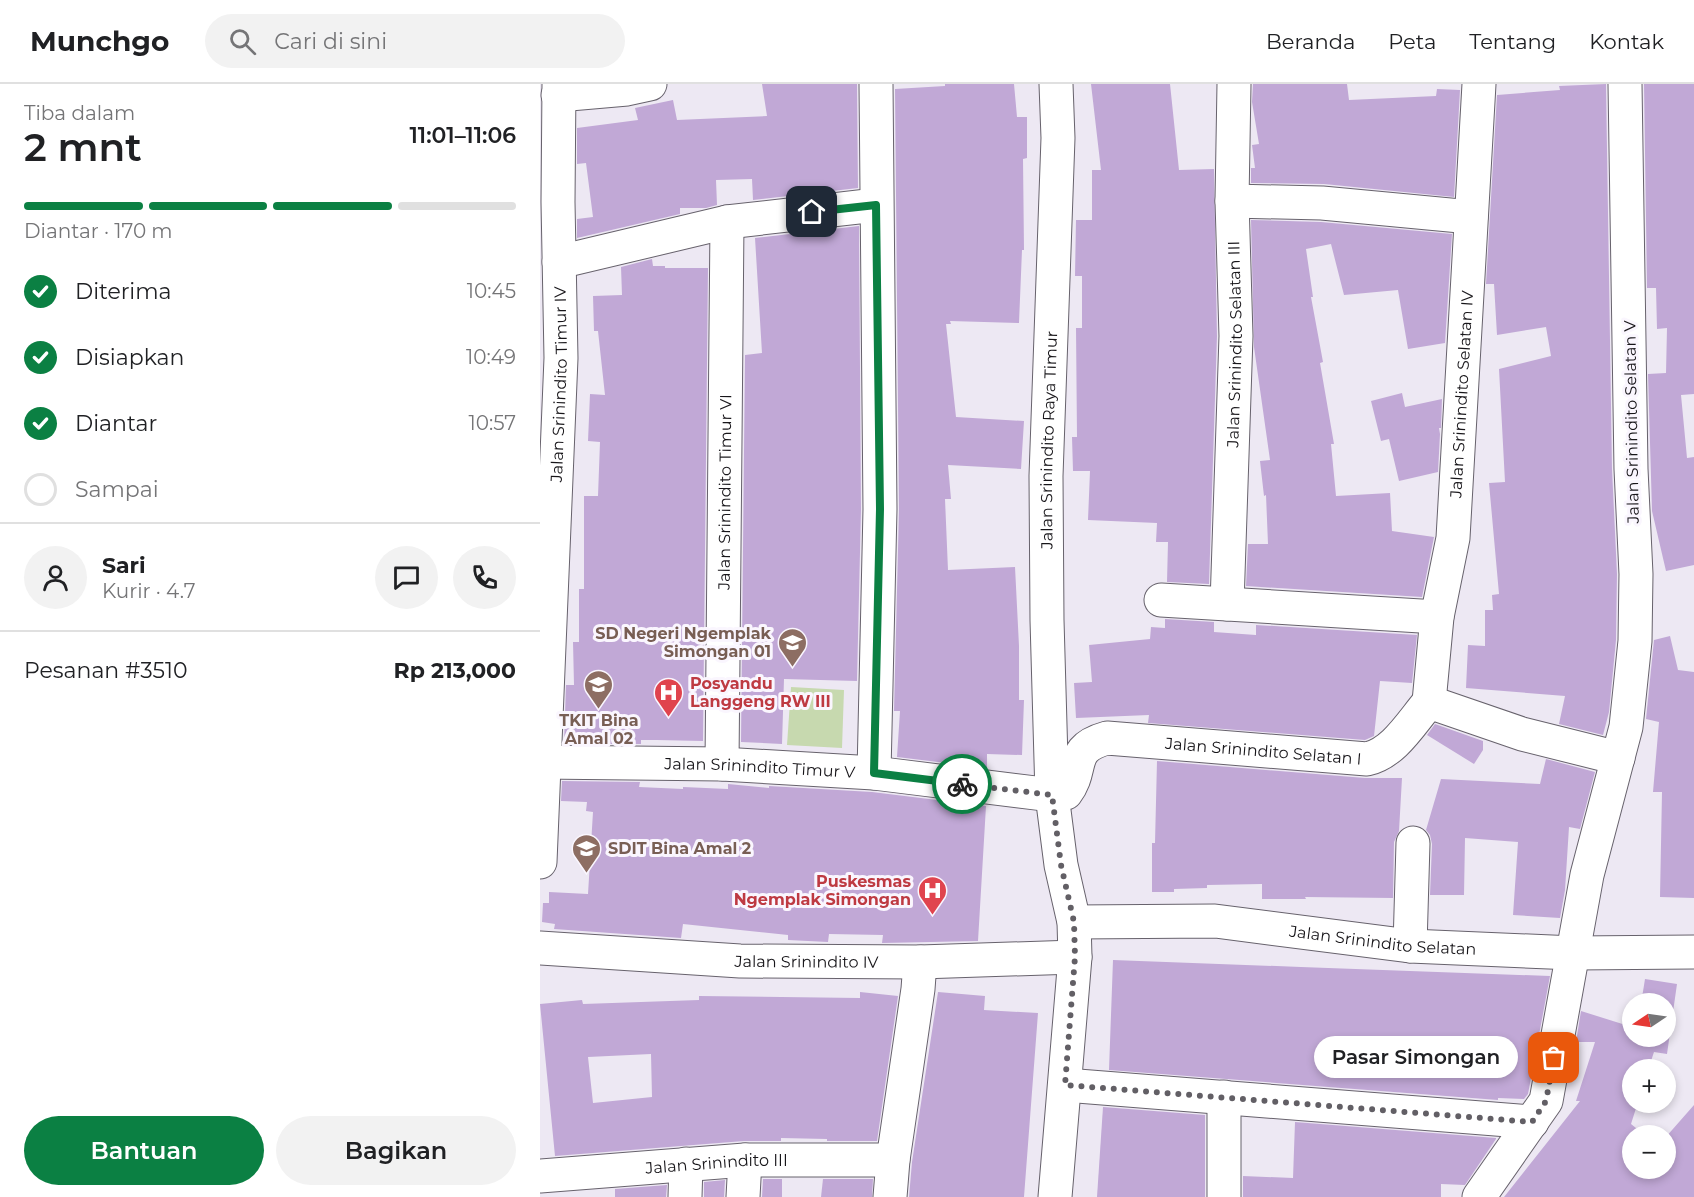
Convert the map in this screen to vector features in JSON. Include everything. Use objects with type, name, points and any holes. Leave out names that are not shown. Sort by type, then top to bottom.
[{"type":"street","points":[[558,89],[627,89],[650,84]]},
{"type":"street","points":[[874,773],[880,509],[876,84]]},
{"type":"street","name":"Jalan Srinindito Raya Timur","points":[[1055,1197],[1075,957],[1074,922],[1061,865],[1052,795],[1046,476],[1058,138],[1056,84]]},
{"type":"street","name":"Jalan Srinindito Selatan III","points":[[1227,604],[1236,336],[1232,201],[1234,84]]},
{"type":"street","name":"Jalan Srinindito Selatan IV","points":[[1429,702],[1437,617],[1453,538],[1479,84]]},
{"type":"street","name":"Jalan Srinindito Selatan V","points":[[1479,1197],[1546,1101],[1587,875],[1626,727],[1635,641],[1636,574],[1631,469],[1625,84]]},
{"type":"street","name":"Jalan Srinindito Timur IV","points":[[540,862],[542,762],[561,358],[558,89]]},
{"type":"street","points":[[1232,201],[1322,203],[1471,217]]},
{"type":"street","points":[[559,262],[727,222],[876,205]]},
{"type":"street","name":"Jalan Srinindito Timur VI","points":[[722,764],[727,222]]},
{"type":"street","points":[[1161,600],[1437,617]]},
{"type":"street","points":[[1429,702],[1522,734],[1618,758]]},
{"type":"street","name":"Jalan Srinindito Selatan I","points":[[1052,795],[1066,793],[1072,784],[1079,757],[1090,742],[1107,738],[1366,759],[1379,757],[1389,748],[1429,702]]},
{"type":"street","name":"Jalan Srinindito Timur V","points":[[542,762],[722,764],[874,773],[1052,795]]},
{"type":"street","points":[[1410,946],[1413,843]]},
{"type":"street","name":"Jalan Srinindito Selatan","points":[[1074,922],[1215,921],[1410,946],[1574,953],[1694,952]]},
{"type":"street","name":"Jalan Srinindito IV","points":[[540,948],[740,961],[920,962],[1075,957]]},
{"type":"street","points":[[891,1197],[893,1160],[920,962]]},
{"type":"street","points":[[1065,1085],[1532,1122]]},
{"type":"street","points":[[1224,1097],[1224,1197]]},
{"type":"street","points":[[743,1197],[745,1160]]},
{"type":"street","name":"Jalan Srinindito III","points":[[540,1176],[745,1160],[893,1160]]},
{"type":"street","points":[[685,1197],[686,1164]]},
{"type":"green space","points":[[791,687],[844,690],[842,748],[787,745]]},
{"type":"building","points":[[762,84],[857,84],[858,188],[753,200],[752,179],[716,180],[717,205],[706,208],[680,208],[680,214],[577,238],[577,219],[593,217],[586,163],[577,164],[577,128],[638,120],[635,108],[673,100],[677,120],[767,116]]},
{"type":"building","points":[[945,84],[1014,84],[1017,117],[1027,117],[1027,158],[1023,159],[1024,250],[1022,250],[1019,323],[950,321],[951,324],[946,324],[956,417],[1024,421],[1021,469],[948,465],[951,499],[945,499],[948,570],[1015,567],[1019,700],[1024,700],[1022,755],[987,754],[987,768],[897,757],[900,711],[894,711],[899,509],[895,89],[945,86]]},
{"type":"building","points":[[1091,84],[1170,84],[1179,170],[1214,169],[1217,336],[1209,584],[1167,582],[1168,542],[1156,542],[1157,523],[1088,520],[1090,471],[1073,471],[1072,437],[1077,437],[1076,328],[1082,328],[1082,276],[1075,276],[1076,220],[1092,220],[1092,170],[1101,170]]},
{"type":"building","points":[[1253,84],[1347,84],[1349,100],[1436,96],[1437,89],[1460,90],[1454,197],[1324,184],[1251,183],[1251,168],[1255,168],[1252,145],[1259,144],[1252,102]]},
{"type":"building","points":[[1606,84],[1612,469],[1617,574],[1616,640],[1609,712],[1603,735],[1559,724],[1565,696],[1466,688],[1468,645],[1485,646],[1485,610],[1493,610],[1492,595],[1499,594],[1489,483],[1505,482],[1499,369],[1551,356],[1546,327],[1497,335],[1494,284],[1486,284],[1497,95],[1560,90],[1559,86]]},
{"type":"building","points":[[1644,84],[1694,84],[1694,394],[1681,395],[1687,458],[1694,457],[1694,565],[1666,571],[1652,511],[1648,374],[1666,373],[1667,328],[1657,329],[1656,288],[1647,288]]},
{"type":"building","points":[[1251,220],[1321,222],[1452,234],[1445,343],[1408,349],[1398,290],[1344,295],[1331,244],[1306,249],[1313,297],[1311,297],[1323,362],[1320,363],[1334,444],[1331,444],[1336,496],[1390,493],[1392,531],[1434,537],[1422,597],[1246,586],[1248,544],[1268,544],[1266,495],[1264,496],[1260,461],[1270,460],[1254,347]]},
{"type":"building","points":[[859,226],[861,509],[857,681],[784,679],[782,744],[741,742],[745,355],[762,353],[755,238]]},
{"type":"building","points":[[652,259],[653,266],[665,266],[665,268],[708,268],[703,741],[641,740],[641,744],[564,744],[566,685],[574,685],[573,642],[579,642],[579,589],[584,589],[584,496],[598,496],[600,442],[588,441],[590,394],[605,395],[598,331],[594,331],[593,296],[622,295],[621,267]]},
{"type":"building","points":[[1402,393],[1405,407],[1442,399],[1438,472],[1399,481],[1389,439],[1381,441],[1371,401]]},
{"type":"building","points":[[1165,619],[1214,622],[1214,632],[1256,635],[1256,625],[1417,635],[1412,683],[1380,681],[1374,736],[1365,740],[1148,723],[1149,715],[1076,718],[1074,683],[1092,682],[1089,645],[1150,639],[1151,627],[1165,628]]},
{"type":"building","points":[[1670,636],[1678,670],[1694,672],[1694,898],[1660,897],[1662,792],[1653,792],[1659,722],[1646,719],[1654,640]]},
{"type":"building","points":[[1435,724],[1483,741],[1483,750],[1474,764],[1427,735]]},
{"type":"building","points":[[1546,759],[1595,772],[1580,829],[1569,827],[1565,890],[1560,918],[1513,915],[1518,842],[1465,838],[1464,895],[1430,895],[1432,844],[1426,830],[1441,779],[1540,784]]},
{"type":"building","points":[[1157,761],[1365,778],[1402,778],[1399,831],[1394,842],[1393,898],[1262,899],[1262,884],[1207,885],[1207,888],[1152,892],[1152,843],[1155,843]]},
{"type":"building","points":[[562,781],[640,782],[639,787],[683,789],[683,787],[728,789],[728,784],[872,792],[986,806],[978,941],[882,943],[883,935],[829,934],[828,942],[788,940],[788,935],[683,924],[681,938],[554,929],[555,924],[542,922],[543,903],[549,903],[549,892],[588,894],[593,812],[586,811],[587,802],[561,801]]},
{"type":"building","points":[[1113,960],[1550,976],[1528,1094],[1524,1099],[1498,1098],[1498,1100],[1109,1070]]},
{"type":"building","points":[[1645,979],[1677,984],[1676,993],[1643,993]]},
{"type":"building","points":[[860,992],[898,996],[877,1141],[781,1138],[781,1141],[744,1141],[555,1156],[540,1004],[582,1000],[583,1004],[699,1000],[699,996],[860,998]],"holes":[[[651,1054],[652,1097],[593,1103],[588,1057]]]},
{"type":"building","points":[[938,992],[985,996],[984,1010],[1038,1013],[1024,1197],[909,1197],[912,1162]]},
{"type":"building","points":[[1581,1011],[1622,1024],[1622,1047],[1668,1047],[1667,1054],[1654,1052],[1652,1059],[1622,1059],[1622,1113],[1634,1113],[1632,1125],[1622,1125],[1622,1179],[1676,1179],[1676,1125],[1694,1105],[1694,1197],[1504,1197],[1580,1101],[1576,1101],[1595,1042],[1576,1042]]},
{"type":"building","points":[[1103,1107],[1205,1115],[1205,1197],[1097,1197]]},
{"type":"building","points":[[1295,1122],[1496,1139],[1465,1185],[1441,1184],[1441,1197],[1243,1197],[1243,1176],[1293,1178]]},
{"type":"building","points":[[763,1179],[782,1179],[782,1197],[762,1197]]},
{"type":"building","points":[[823,1179],[873,1179],[872,1197],[821,1197]]},
{"type":"building","points":[[725,1180],[724,1197],[704,1197],[704,1182]]},
{"type":"building","points":[[667,1185],[666,1197],[615,1197],[615,1189]]},
{"type":"way so far","points":[[962,784],[1052,795],[1061,865],[1074,922],[1075,957],[1065,1085],[1532,1122],[1546,1101],[1554,1058]]},
{"type":"place","name":"SD Negeri Ngemplak Simongan 01","points":[[792,668]]},
{"type":"place","name":"TKIT Bina Amal 02","points":[[599,710]]},
{"type":"place","name":"Posyandu Langgeng RW III","points":[[669,718]]},
{"type":"place","name":"SDIT Bina Amal 2","points":[[587,874]]},
{"type":"place","name":"Puskesmas Ngemplak Simongan","points":[[932,916]]},
{"type":"place","name":"Pasar Simongan","points":[[1554,1058]]},
{"type":"route","points":[[812,212],[876,205],[880,509],[874,773],[962,784]]}]
